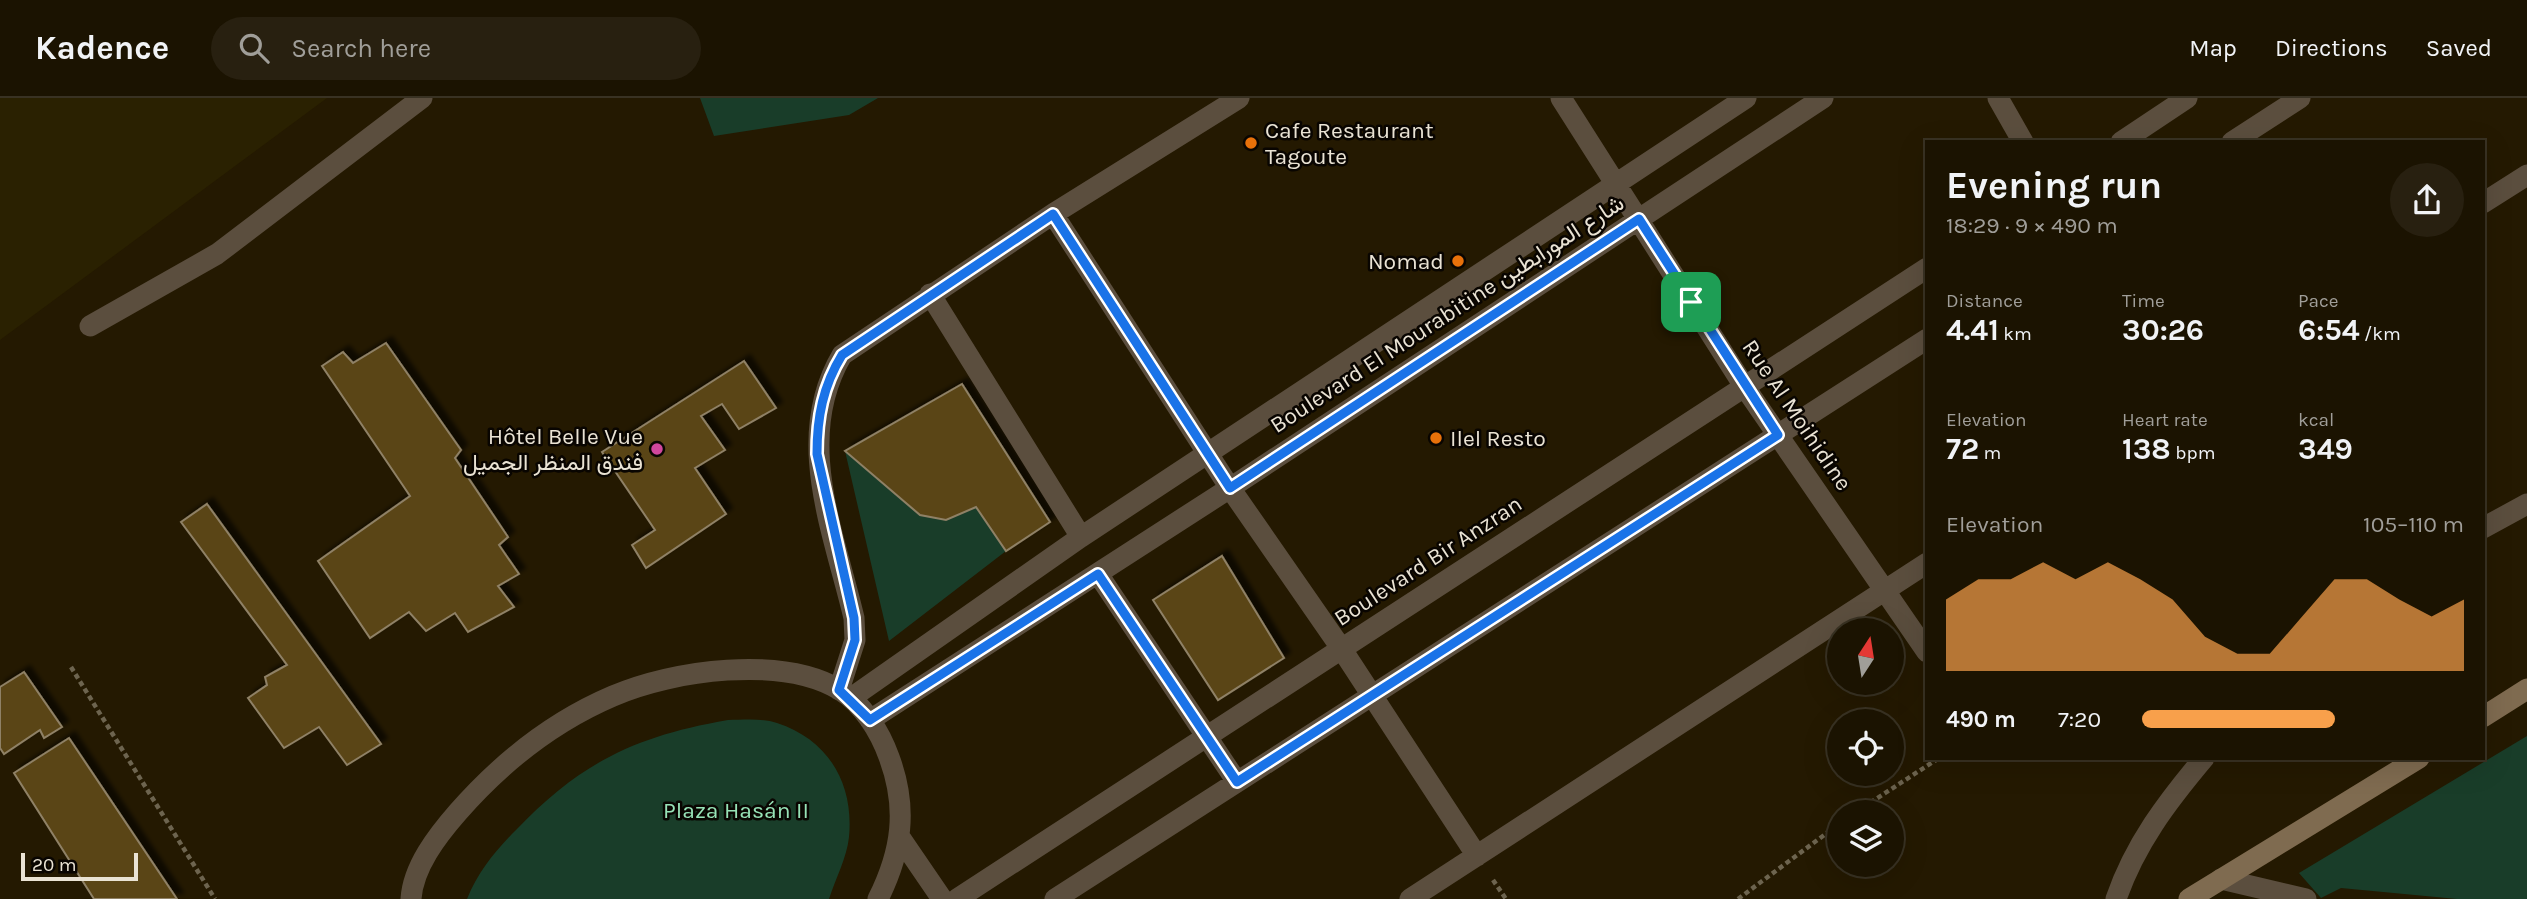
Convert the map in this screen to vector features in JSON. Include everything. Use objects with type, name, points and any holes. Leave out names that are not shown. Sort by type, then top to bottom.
[{"type":"street","points":[[90,326],[218,254],[422,98]]},
{"type":"street","points":[[845,694],[855,640],[854,618],[822,482],[817,428],[829,377],[842,355],[1053,214],[1239,98]]},
{"type":"street","name":"Rue Al Moihidine","points":[[1561,98],[1744,386],[1882,591],[1925,649]]},
{"type":"street","name":"Boulevard El Mourabitine شارع المورابطين","points":[[845,694],[1746,98]]},
{"type":"street","name":"Boulevard El Mourabitine شارع المورابطين","points":[[870,720],[1230,488],[1824,98]]},
{"type":"street","points":[[1998,98],[2023,140]]},
{"type":"street","points":[[2124,140],[2187,98]]},
{"type":"street","points":[[2235,140],[2300,98]]},
{"type":"street","points":[[2485,202],[2527,175]]},
{"type":"street","points":[[1053,214],[1207,454],[1341,648],[1477,856]]},
{"type":"street","name":"Boulevard Bir Anzran","points":[[957,899],[1925,269]]},
{"type":"street","points":[[930,294],[1081,537]]},
{"type":"street","points":[[1055,899],[1371,693],[1925,340]]},
{"type":"street","points":[[2485,527],[2527,504]]},
{"type":"street","points":[[1410,899],[1925,564]]},
{"type":"street","points":[[1098,574],[1237,782]]},
{"type":"street","points":[[406,895],[426,855],[444,828],[503,764],[539,737],[614,695],[684,676],[758,670],[788,673],[845,694],[870,720],[884,743],[895,772],[902,806],[901,839],[878,899]]},
{"type":"street","points":[[2485,717],[2527,689]]},
{"type":"street","points":[[2116,899],[2138,846],[2153,821],[2202,760]]},
{"type":"street","points":[[2189,899],[2416,760]]},
{"type":"street","points":[[901,839],[942,899]]},
{"type":"street","points":[[2221,878],[2306,899]]},
{"type":"path","points":[[71,667],[215,899]]},
{"type":"path","points":[[1874,800],[1936,760]]},
{"type":"path","points":[[1738,899],[1827,833]]},
{"type":"green space","points":[[700,98],[878,98],[849,115],[714,136]]},
{"type":"green space","points":[[845,451],[920,515],[946,520],[976,507],[1006,551],[889,641]]},
{"type":"green space","name":"Plaza Hasán II","points":[[728,720],[766,720],[777,723],[811,741],[834,766],[847,799],[849,837],[829,899],[467,899],[482,871],[508,838],[540,806],[587,770],[638,744],[665,734]]},
{"type":"green space","points":[[2527,736],[2527,899],[2457,899],[2341,888],[2321,898],[2299,873]]},
{"type":"sand","points":[[0,98],[327,98],[0,340]]},
{"type":"building","points":[[386,343],[461,450],[455,458],[508,537],[499,545],[519,574],[498,586],[514,607],[468,632],[455,613],[426,631],[409,612],[370,638],[318,561],[410,496],[322,366],[343,352],[353,363]]},
{"type":"building","points":[[744,361],[776,408],[739,429],[722,404],[701,416],[725,450],[695,468],[726,514],[646,568],[632,545],[655,530],[602,452]]},
{"type":"building","points":[[962,384],[1050,522],[1006,551],[976,507],[946,520],[920,515],[845,451]]},
{"type":"building","points":[[207,504],[381,744],[347,765],[319,727],[284,748],[248,698],[267,685],[265,677],[287,665],[181,522]]},
{"type":"building","points":[[1222,556],[1284,658],[1218,700],[1153,600]]},
{"type":"building","points":[[24,672],[62,727],[44,738],[40,730],[4,754],[0,748],[0,687]]},
{"type":"building","points":[[69,738],[177,899],[94,899],[14,773]]},
{"type":"place","name":"Cafe Restaurant Tagoute","points":[[1251,143]]},
{"type":"place","name":"Nomad","points":[[1458,261]]},
{"type":"place","name":"Ilel Resto","points":[[1436,438]]},
{"type":"place","name":"Hôtel Belle Vue فندق المنظر الجميل","points":[[657,449]]},
{"type":"route","points":[[1053,214],[1230,488],[1639,219],[1691,302],[1778,435],[1371,693],[1237,782],[1098,574],[870,720],[851,698],[839,690],[855,640],[854,618],[817,454],[821,401],[829,377],[842,355],[1053,214]]}]
